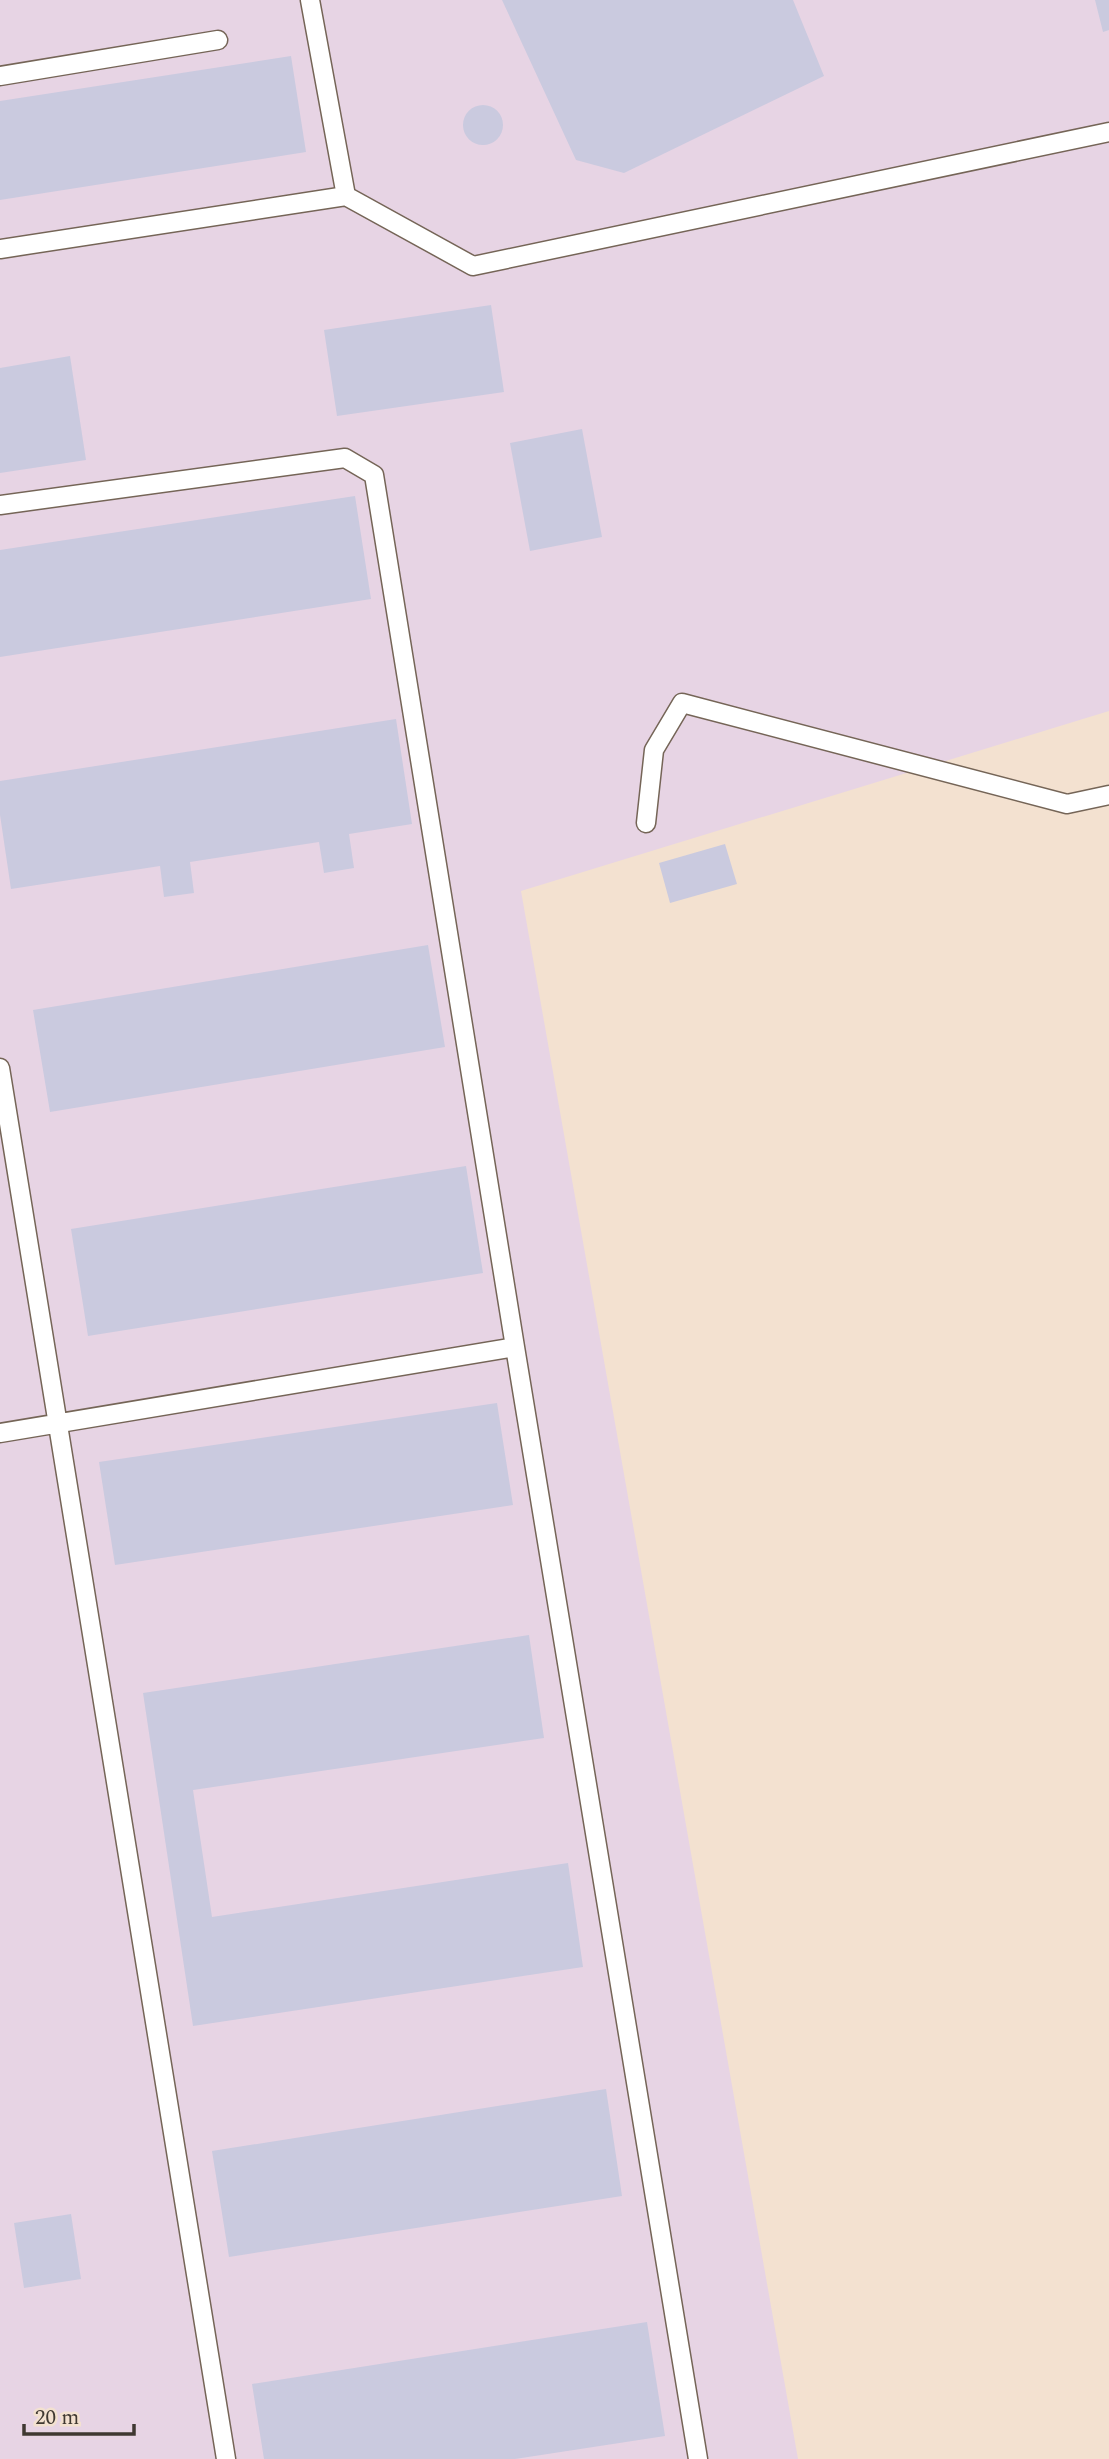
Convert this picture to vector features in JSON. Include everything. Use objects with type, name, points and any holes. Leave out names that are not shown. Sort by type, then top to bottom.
[{"type":"lane","points":[[310,0],[346,196]]},
{"type":"lane","points":[[0,76],[218,40]]},
{"type":"lane","points":[[0,249],[346,196],[473,267],[1109,132]]},
{"type":"lane","points":[[0,505],[345,458],[374,475],[698,2459]]},
{"type":"lane","points":[[646,823],[654,750],[682,703],[1067,804],[1109,794]]},
{"type":"lane","points":[[0,1068],[226,2459]]},
{"type":"lane","points":[[0,1433],[515,1347]]},
{"type":"shaded area","points":[[0,0],[1109,0],[1109,711],[521,891],[798,2459],[0,2459]]},
{"type":"building","points":[[502,0],[793,0],[824,76],[624,173],[576,160]]},
{"type":"building","points":[[1095,0],[1109,0],[1109,30],[1103,32]]},
{"type":"building","points":[[291,56],[306,152],[0,200],[0,101]]},
{"type":"building","points":[[483,105],[497,111],[503,125],[497,139],[483,145],[469,139],[463,125],[469,111]]},
{"type":"building","points":[[491,305],[504,392],[337,416],[324,330]]},
{"type":"building","points":[[70,356],[86,460],[0,473],[0,368]]},
{"type":"building","points":[[582,429],[602,537],[530,551],[510,443]]},
{"type":"building","points":[[355,496],[371,599],[0,657],[0,550]]},
{"type":"building","points":[[396,719],[412,824],[349,834],[354,868],[324,873],[319,842],[190,862],[194,893],[164,897],[160,866],[11,889],[0,815],[0,781]]},
{"type":"building","points":[[725,844],[737,884],[670,903],[659,863]]},
{"type":"building","points":[[428,945],[445,1047],[50,1112],[33,1010]]},
{"type":"building","points":[[466,1166],[483,1273],[88,1336],[71,1229]]},
{"type":"building","points":[[497,1403],[513,1505],[115,1565],[99,1462]]},
{"type":"building","points":[[529,1635],[544,1738],[193,1790],[212,1917],[568,1863],[583,1967],[193,2026],[143,1693]]},
{"type":"building","points":[[606,2089],[622,2196],[229,2257],[212,2151]]},
{"type":"building","points":[[71,2214],[81,2279],[24,2288],[14,2223]]},
{"type":"building","points":[[647,2322],[665,2436],[515,2459],[264,2459],[252,2384]]}]
